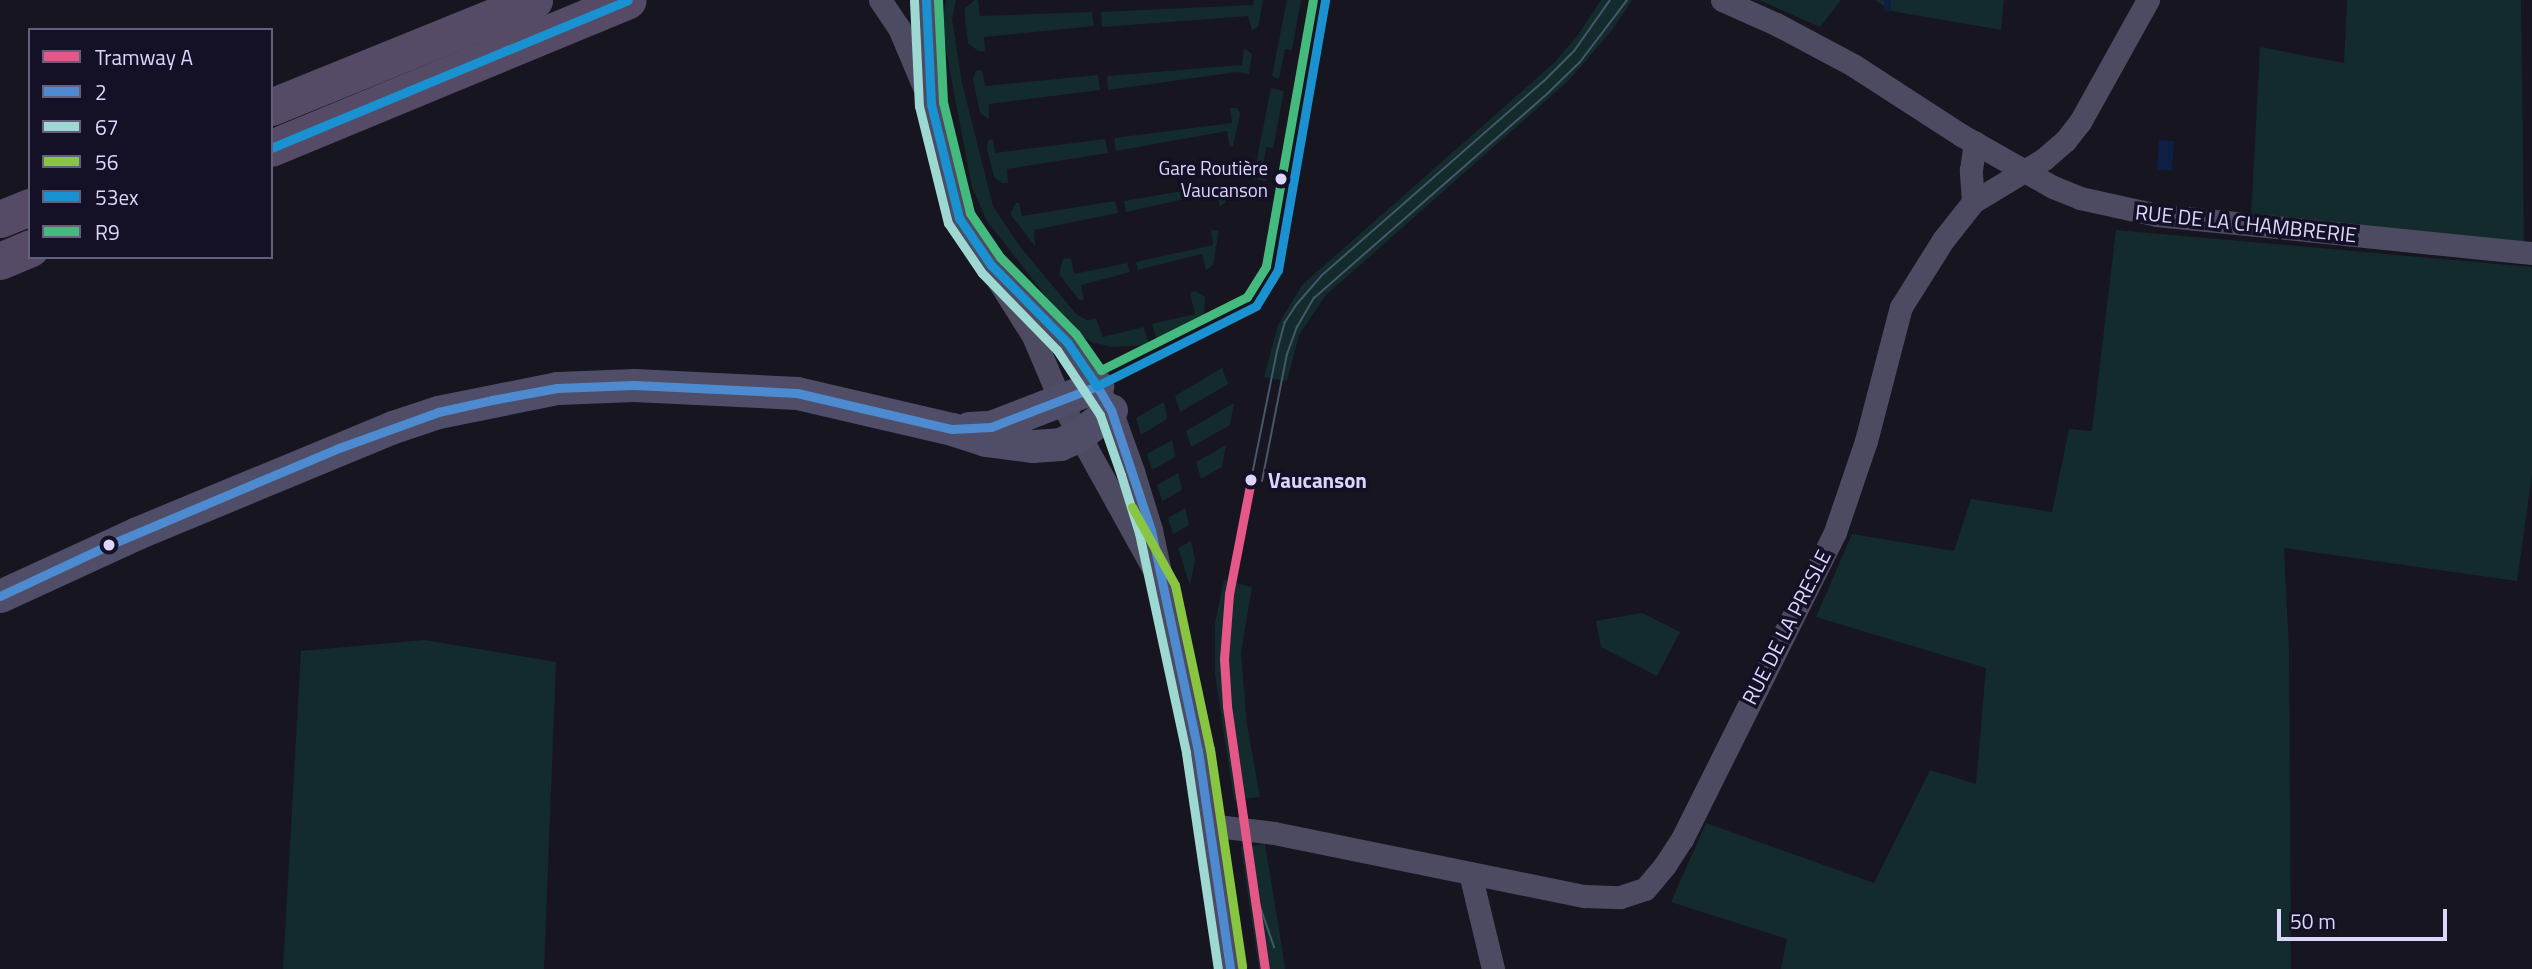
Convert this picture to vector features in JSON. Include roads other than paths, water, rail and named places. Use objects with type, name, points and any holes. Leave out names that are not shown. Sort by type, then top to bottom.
[{"type":"main road","points":[[273,106],[534,0]]},
{"type":"main road","points":[[273,147],[628,0]]},
{"type":"main road","points":[[0,219],[28,208]]},
{"type":"main road","points":[[0,261],[28,249]]},
{"type":"street","points":[[880,0],[899,28],[931,104],[959,218],[991,265],[1033,336],[1060,402],[1161,581]]},
{"type":"street","points":[[926,0],[931,104]]},
{"type":"street","name":"RUE DE LA CHAMBRERIE","points":[[1722,0],[1776,24],[1853,65],[1975,142],[2053,187],[2080,198],[2157,215],[2532,253]]},
{"type":"street","name":"RUE DE LA PRESLE","points":[[1209,825],[1274,833],[1585,896],[1620,897],[1645,889],[1682,839],[1835,532],[1866,440],[1901,307],[1942,240],[1973,202],[2053,151],[2080,122],[2148,0]]},
{"type":"street","points":[[1973,202],[1971,170],[1975,142]]},
{"type":"street","points":[[991,265],[1067,342],[1104,398],[1151,530],[1198,751],[1230,969]]},
{"type":"street","points":[[0,596],[127,537],[393,427],[438,412],[557,388],[677,386],[797,393],[952,429],[985,440],[1033,446],[1060,444],[1078,436],[1104,398]]},
{"type":"street","points":[[952,429],[991,427],[1060,402],[1104,398]]},
{"type":"street","points":[[1470,873],[1493,969]]},
{"type":"water","points":[[2159,140],[2174,141],[2172,171],[2157,170]]},
{"type":"waterway","points":[[1887,0],[1887,8]]},
{"type":"tram line","points":[[1251,480],[1277,351],[1285,322],[1296,305],[1321,276],[1544,81],[1574,51],[1610,0]]},
{"type":"tram line","points":[[1262,481],[1287,354],[1297,327],[1314,298],[1549,92],[1580,62],[1627,0]]},
{"type":"tram line","name":"A","points":[[1251,480],[1229,594],[1224,659],[1227,706],[1265,969]]},
{"type":"tram line","points":[[1253,886],[1274,947]]},
{"type":"place","name":"Gare Routière Vaucanson","points":[[1281,179]]},
{"type":"place","name":"Vaucanson","points":[[1251,480]]}]
